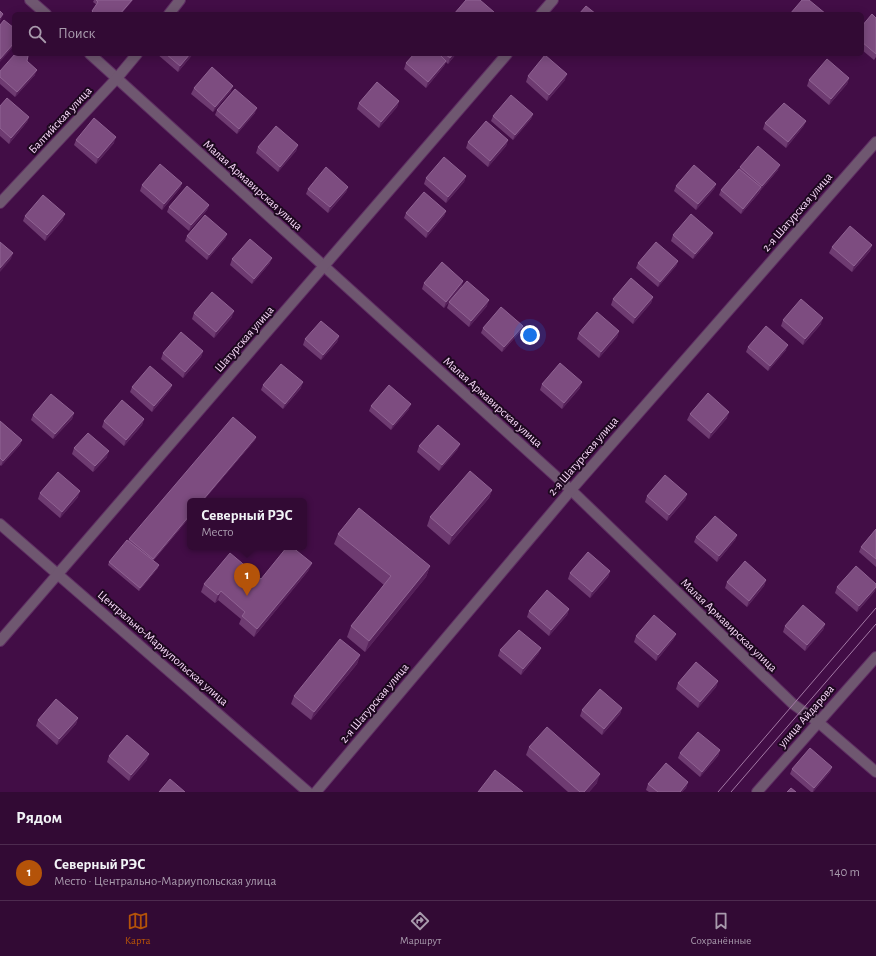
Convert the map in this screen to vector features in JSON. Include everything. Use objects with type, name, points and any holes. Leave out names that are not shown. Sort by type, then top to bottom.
[{"type":"street","points":[[30,0],[44,12]]},
{"type":"street","points":[[171,12],[180,0]]},
{"type":"street","points":[[543,12],[553,0]]},
{"type":"street","name":"Малая Армавирская улица","points":[[92,56],[571,490],[793,704],[818,722],[876,772]]},
{"type":"street","name":"Балтийская улица","points":[[0,203],[117,78],[135,56]]},
{"type":"street","name":"Шатурская улица","points":[[0,641],[504,56]]},
{"type":"street","name":"2-я Шатурская улица","points":[[316,792],[571,490],[876,142]]},
{"type":"street","name":"Центрально-Мариупольская улица","points":[[0,524],[308,792]]},
{"type":"street","name":"улица Айдарова","points":[[757,792],[876,657]]},
{"type":"building","points":[[96,0],[132,0],[122,12],[93,12],[92,11],[98,2]]},
{"type":"building","points":[[466,0],[480,0],[494,12],[456,12]]},
{"type":"building","points":[[802,0],[809,0],[824,12],[792,12]]},
{"type":"building","points":[[586,6],[594,12],[581,12]]},
{"type":"building","points":[[0,11],[3,14],[0,18]]},
{"type":"building","points":[[872,14],[876,18],[876,54],[864,44],[864,24]]},
{"type":"building","points":[[4,20],[12,26],[12,45],[0,59],[0,25]]},
{"type":"building","points":[[13,56],[28,56],[27,61],[37,70],[17,92],[0,77],[0,71]]},
{"type":"building","points":[[168,56],[188,56],[180,66]]},
{"type":"building","points":[[412,56],[441,56],[446,61],[428,82],[406,63]]},
{"type":"building","points":[[544,56],[546,56],[567,74],[549,95],[528,76]]},
{"type":"building","points":[[827,59],[849,78],[831,99],[809,80]]},
{"type":"building","points":[[212,67],[233,86],[215,107],[194,88]]},
{"type":"building","points":[[377,82],[399,101],[381,122],[359,103]]},
{"type":"building","points":[[235,89],[257,108],[239,129],[217,110]]},
{"type":"building","points":[[511,95],[533,114],[515,135],[493,116]]},
{"type":"building","points":[[7,98],[29,117],[11,138],[0,128],[0,106]]},
{"type":"building","points":[[784,103],[806,121],[788,142],[765,123]]},
{"type":"building","points":[[94,118],[116,137],[98,158],[76,140]]},
{"type":"building","points":[[486,121],[508,140],[490,161],[468,142]]},
{"type":"building","points":[[276,126],[298,145],[280,167],[258,147]]},
{"type":"building","points":[[758,146],[780,165],[762,186],[740,167]]},
{"type":"building","points":[[444,157],[466,176],[448,197],[426,178]]},
{"type":"building","points":[[160,164],[182,183],[164,204],[142,185]]},
{"type":"building","points":[[694,165],[716,184],[698,204],[676,186]]},
{"type":"building","points":[[326,167],[348,187],[330,207],[308,189]]},
{"type":"building","points":[[739,169],[761,187],[743,209],[721,190]]},
{"type":"building","points":[[187,186],[209,205],[191,225],[169,207]]},
{"type":"building","points":[[424,192],[446,211],[428,232],[406,213]]},
{"type":"building","points":[[43,195],[65,214],[47,235],[25,216]]},
{"type":"building","points":[[691,214],[713,233],[695,254],[673,235]]},
{"type":"building","points":[[205,215],[227,234],[209,255],[187,236]]},
{"type":"building","points":[[850,226],[872,245],[854,266],[832,247]]},
{"type":"building","points":[[250,239],[272,258],[254,279],[232,259]]},
{"type":"building","points":[[0,242],[13,253],[0,268]]},
{"type":"building","points":[[656,242],[678,261],[660,282],[638,263]]},
{"type":"building","points":[[442,262],[463,281],[446,302],[424,283]]},
{"type":"building","points":[[631,278],[653,297],[635,318],[613,299]]},
{"type":"building","points":[[467,281],[489,300],[471,321],[449,302]]},
{"type":"building","points":[[212,292],[234,311],[216,332],[194,313]]},
{"type":"building","points":[[801,299],[823,318],[805,339],[783,320]]},
{"type":"building","points":[[501,307],[523,326],[504,347],[483,328]]},
{"type":"building","points":[[597,312],[619,331],[601,352],[579,333]]},
{"type":"building","points":[[321,321],[339,336],[323,355],[305,339]]},
{"type":"building","points":[[766,326],[788,345],[770,366],[748,347]]},
{"type":"building","points":[[181,332],[203,351],[185,372],[163,353]]},
{"type":"building","points":[[560,363],[582,382],[564,403],[542,384]]},
{"type":"building","points":[[281,364],[303,382],[285,404],[263,385]]},
{"type":"building","points":[[150,366],[172,385],[154,406],[132,387]]},
{"type":"building","points":[[389,385],[411,404],[393,425],[371,406]]},
{"type":"building","points":[[708,393],[729,412],[711,433],[690,414]]},
{"type":"building","points":[[51,394],[74,413],[55,434],[33,415]]},
{"type":"building","points":[[122,400],[144,419],[126,440],[104,421]]},
{"type":"building","points":[[233,417],[256,437],[205,498],[187,498],[187,519],[153,559],[129,539]]},
{"type":"building","points":[[0,421],[22,440],[3,461],[0,458]]},
{"type":"building","points":[[438,425],[460,444],[442,465],[419,446]]},
{"type":"building","points":[[88,433],[109,451],[95,466],[74,448]]},
{"type":"building","points":[[470,471],[492,490],[452,536],[430,517]]},
{"type":"building","points":[[58,472],[80,491],[62,512],[40,493]]},
{"type":"building","points":[[665,475],[687,494],[669,515],[647,496]]},
{"type":"building","points":[[359,508],[430,566],[369,641],[351,626],[391,576],[338,534]]},
{"type":"building","points":[[715,516],[737,535],[719,556],[696,537]]},
{"type":"building","points":[[876,529],[876,559],[861,547]]},
{"type":"building","points":[[127,540],[159,565],[140,588],[109,562]]},
{"type":"building","points":[[285,550],[296,550],[312,563],[257,629],[242,616],[245,612],[221,591],[218,595],[204,584],[230,553],[261,579]]},
{"type":"building","points":[[588,552],[610,571],[592,592],[570,573]]},
{"type":"building","points":[[745,561],[766,580],[749,601],[727,582]]},
{"type":"building","points":[[856,566],[876,584],[876,587],[859,606],[837,587]]},
{"type":"building","points":[[547,590],[569,609],[551,630],[529,611]]},
{"type":"building","points":[[803,605],[825,624],[807,645],[785,626]]},
{"type":"building","points":[[654,615],[676,634],[658,655],[636,636]]},
{"type":"building","points":[[519,630],[541,648],[523,669],[500,650]]},
{"type":"building","points":[[340,639],[360,655],[314,712],[294,696]]},
{"type":"building","points":[[696,662],[718,681],[700,702],[678,683]]},
{"type":"building","points":[[600,689],[622,708],[604,729],[582,710]]},
{"type":"building","points":[[56,699],[78,718],[59,739],[38,720]]},
{"type":"building","points":[[547,727],[600,774],[584,792],[580,792],[529,747]]},
{"type":"building","points":[[698,732],[720,750],[702,772],[680,753]]},
{"type":"building","points":[[127,735],[149,754],[131,775],[109,756]]},
{"type":"building","points":[[810,748],[832,767],[814,788],[792,769]]},
{"type":"building","points":[[666,763],[688,782],[680,792],[658,792],[648,784]]},
{"type":"building","points":[[495,770],[523,792],[478,792]]},
{"type":"building","points":[[170,779],[185,792],[159,792]]},
{"type":"building","points":[[791,788],[796,792],[787,792]]},
{"type":"tram line","points":[[718,792],[876,608]]},
{"type":"tram line","points":[[731,792],[876,624]]},
{"type":"place","name":"Северный РЭС","points":[[247,596]]}]
